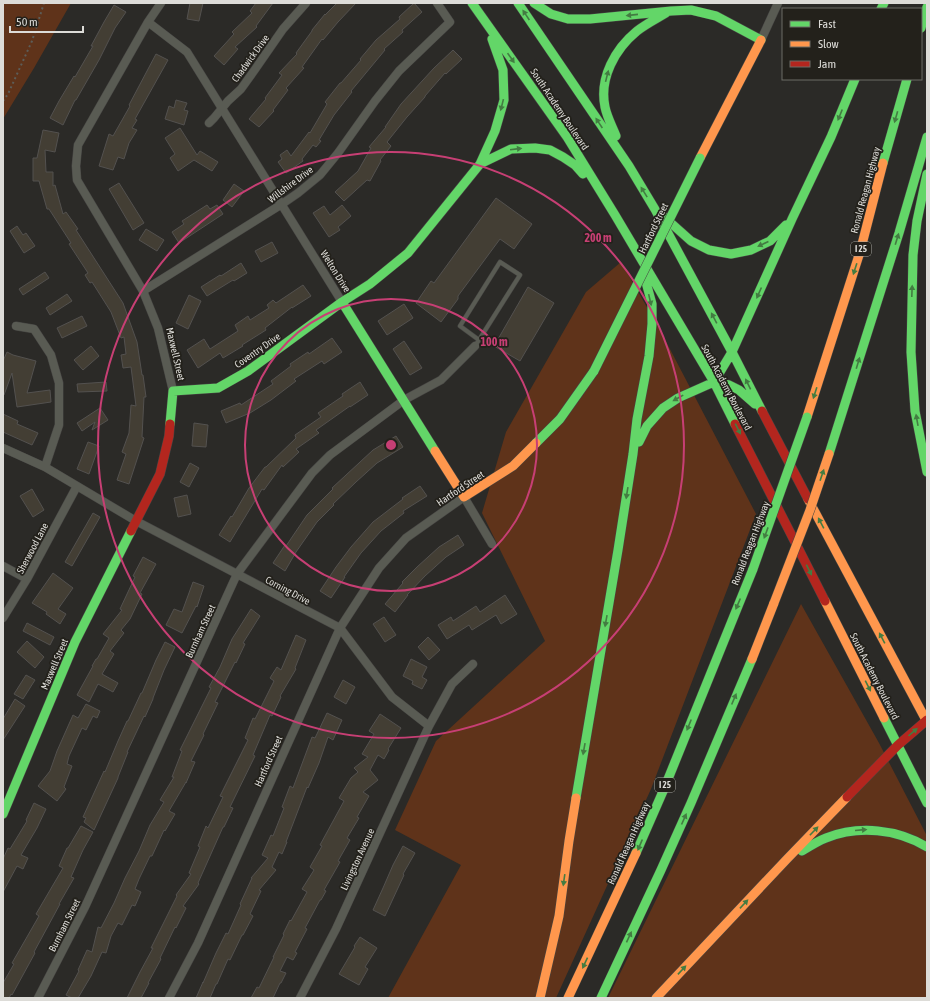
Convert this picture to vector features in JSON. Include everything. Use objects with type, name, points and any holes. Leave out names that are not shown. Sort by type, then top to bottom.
[{"type":"main road","points":[[472,3],[492,40],[502,70],[504,100],[495,131],[480,164]]},
{"type":"main road","name":"South Academy Boulevard","points":[[472,3],[567,137],[714,382],[927,803]]},
{"type":"main road","name":"South Academy Boulevard","points":[[518,3],[629,166],[656,211],[927,721]]},
{"type":"main road","points":[[534,3],[551,14],[568,19],[590,19],[670,10],[691,10],[716,16],[761,40]]},
{"type":"main road","points":[[922,24],[927,7]]},
{"type":"main road","points":[[629,166],[608,116],[604,101],[608,72],[613,58],[624,43],[638,30],[670,10]]},
{"type":"main road","name":"Hartford Street","points":[[464,498],[513,466],[560,419],[594,371],[700,158],[761,40]]},
{"type":"main road","points":[[633,454],[647,426],[664,408],[678,398],[714,382],[732,352],[831,137],[855,80]]},
{"type":"main road","name":"Ronald Reagan Highway","points":[[568,998],[629,870],[648,826],[753,569],[807,417],[860,252],[907,80]]},
{"type":"main road","points":[[601,998],[691,803],[755,651],[810,510],[899,233],[927,137]]},
{"type":"main road","points":[[480,164],[511,149],[535,148],[550,150],[575,165],[615,215]]},
{"type":"main road","name":"Coventry Drive","points":[[173,391],[218,388],[248,371],[342,302],[370,284],[408,253],[480,164]]},
{"type":"main road","points":[[927,174],[917,221],[913,256],[910,352],[915,411],[927,472]]},
{"type":"main road","points":[[656,211],[691,241],[709,250],[731,254],[750,250],[770,241],[792,219]]},
{"type":"main road","points":[[540,998],[559,916],[569,841],[633,454],[637,419],[649,356],[652,304],[635,250]]},
{"type":"main road","name":"Welton Drive","points":[[342,302],[464,498]]},
{"type":"main road","points":[[714,382],[728,385],[739,390],[761,410]]},
{"type":"main road","name":"Maxwell Street","points":[[3,814],[74,642],[160,474],[169,436],[173,391]]},
{"type":"main road","points":[[656,998],[787,859],[898,745],[927,721]]},
{"type":"main road","points":[[787,859],[835,835],[864,830],[894,833],[909,838],[927,847]]},
{"type":"street","name":"Maxwell Street","points":[[160,3],[78,145],[76,166],[77,180],[143,292],[158,328],[173,391]]},
{"type":"street","name":"Chadwick Drive","points":[[209,123],[241,89],[283,29],[306,3]]},
{"type":"street","name":"Willshire Drive","points":[[143,292],[282,204],[320,175],[399,71],[450,22],[437,3]]},
{"type":"street","name":"Hartford Street","points":[[761,40],[778,3]]},
{"type":"street","name":"Welton Drive","points":[[148,22],[187,52],[342,302]]},
{"type":"street","points":[[16,326],[34,329],[51,355],[59,383],[59,425],[45,467]]},
{"type":"street","name":"Burnham Street","points":[[38,998],[85,907],[237,574],[312,473],[330,455],[404,400],[442,380],[477,343]]},
{"type":"street","name":"Corning Drive","points":[[3,448],[45,467],[136,521],[340,628],[392,697],[429,726]]},
{"type":"street","name":"Sherwood Lane","points":[[3,618],[27,579],[76,486]]},
{"type":"street","name":"Welton Drive","points":[[464,498],[492,544]]},
{"type":"street","name":"Hartford Street","points":[[169,998],[198,943],[340,628],[379,568],[406,538],[464,498]]},
{"type":"street","points":[[3,566],[27,579]]},
{"type":"street","points":[[429,726],[452,684],[472,664]]},
{"type":"street","name":"Livingston Avenue","points":[[300,998],[336,929],[429,726]]},
{"type":"lane","points":[[500,262],[520,275],[477,343],[460,326],[500,262]]},
{"type":"path","points":[[3,101],[8,94],[32,41],[44,3]]},
{"type":"shaded area","points":[[3,3],[71,3],[3,119]]},
{"type":"shaded area","points":[[621,262],[660,330],[756,514],[651,789],[556,998],[388,998],[461,865],[395,830],[436,741],[545,641],[482,513],[506,432],[586,292]]},
{"type":"shaded area","points":[[801,604],[879,743],[927,836],[927,998],[608,998]]},
{"type":"building","points":[[190,3],[203,3],[199,21],[187,19]]},
{"type":"building","points":[[256,3],[273,3],[256,26],[257,27],[235,47],[238,49],[224,65],[214,56],[234,34],[232,32],[252,13],[250,11]]},
{"type":"building","points":[[337,3],[356,3],[323,40],[322,39],[302,67],[304,68],[286,88],[288,90],[273,110],[274,111],[259,127],[249,119],[266,99],[265,98],[282,75],[279,73],[297,54],[296,53],[312,30],[325,14]]},
{"type":"building","points":[[414,3],[422,12],[384,49],[385,50],[351,91],[352,92],[334,115],[319,140],[321,141],[316,147],[313,145],[302,159],[303,161],[286,173],[278,162],[282,159],[280,155],[287,150],[291,156],[309,132],[310,133],[327,104],[325,102],[340,83],[361,60],[360,59],[376,40],[400,19],[399,17]]},
{"type":"building","points":[[114,5],[126,12],[115,28],[99,60],[75,100],[63,125],[50,118],[93,46],[91,46]]},
{"type":"building","points":[[453,50],[462,59],[446,74],[445,73],[387,142],[391,146],[380,160],[381,161],[370,181],[367,180],[344,201],[335,192],[358,171],[371,148],[369,147],[386,127],[401,104],[434,68]]},
{"type":"building","points":[[156,54],[168,60],[135,119],[137,120],[132,128],[137,130],[129,143],[124,159],[118,157],[113,170],[99,166],[109,134],[113,136]]},
{"type":"building","points":[[176,100],[187,103],[184,110],[188,111],[184,125],[165,119],[169,106],[174,108]]},
{"type":"building","points":[[180,128],[197,155],[200,151],[218,162],[212,171],[194,160],[178,171],[170,158],[175,154],[165,138]]},
{"type":"building","points":[[43,130],[59,133],[55,152],[45,150],[46,172],[53,172],[53,186],[55,185],[63,214],[66,212],[78,229],[76,230],[123,303],[137,342],[146,397],[144,397],[142,437],[144,438],[129,484],[117,480],[126,454],[122,452],[129,433],[131,405],[136,406],[131,367],[123,368],[121,355],[126,354],[124,337],[121,338],[111,312],[92,282],[90,283],[85,275],[88,273],[69,244],[71,243],[49,209],[47,209],[39,181],[33,181],[33,158],[37,158]]},
{"type":"building","points":[[119,183],[144,223],[133,230],[109,189]]},
{"type":"building","points":[[234,184],[244,191],[232,207],[223,200]]},
{"type":"building","points":[[496,198],[532,224],[514,249],[500,239],[458,296],[458,299],[441,322],[416,303],[431,281],[434,283]]},
{"type":"building","points":[[207,205],[210,209],[217,205],[223,214],[179,243],[172,232],[184,224],[182,221]]},
{"type":"building","points":[[342,205],[351,216],[338,227],[340,230],[329,237],[313,213],[324,206],[330,215]]},
{"type":"building","points":[[17,226],[23,235],[26,233],[35,246],[24,253],[10,231]]},
{"type":"building","points":[[146,229],[164,240],[157,251],[139,240]]},
{"type":"building","points":[[272,242],[278,253],[261,262],[255,251]]},
{"type":"building","points":[[241,263],[247,273],[207,296],[201,287]]},
{"type":"building","points":[[45,272],[49,278],[23,295],[19,289]]},
{"type":"building","points":[[303,285],[311,296],[292,307],[265,328],[266,330],[242,345],[243,346],[223,358],[220,353],[198,368],[187,350],[204,339],[210,349],[238,331],[235,325],[248,316],[250,320],[269,308],[267,305],[273,300],[276,303]]},
{"type":"building","points":[[528,287],[554,303],[520,361],[494,346]]},
{"type":"building","points":[[67,294],[72,301],[50,315],[46,308]]},
{"type":"building","points":[[189,295],[201,301],[188,329],[176,323]]},
{"type":"building","points":[[404,304],[413,318],[387,335],[378,321]]},
{"type":"building","points":[[82,316],[87,326],[62,338],[57,328]]},
{"type":"building","points":[[332,338],[342,352],[324,364],[322,361],[294,379],[296,381],[271,400],[250,413],[226,423],[221,411],[240,403],[241,405],[273,384],[271,381],[291,366],[290,364],[308,352],[309,354]]},
{"type":"building","points":[[404,341],[422,368],[410,375],[393,349]]},
{"type":"building","points":[[91,346],[99,356],[83,370],[74,360]]},
{"type":"building","points":[[7,352],[36,361],[27,393],[50,390],[51,402],[17,407],[12,373],[3,395],[3,361]]},
{"type":"building","points":[[106,382],[107,391],[78,392],[77,384]]},
{"type":"building","points":[[360,382],[368,395],[316,430],[319,433],[296,449],[299,452],[283,467],[282,465],[264,490],[262,489],[230,542],[219,535],[231,516],[232,517],[249,488],[265,467],[296,438],[295,435],[321,417],[318,413]]},
{"type":"building","points":[[100,408],[108,420],[92,430],[95,422],[82,431],[77,423]]},
{"type":"building","points":[[3,414],[18,421],[17,424],[38,433],[32,445],[3,432]]},
{"type":"building","points":[[194,423],[208,425],[206,447],[192,446]]},
{"type":"building","points":[[396,436],[403,447],[377,463],[333,504],[334,505],[317,522],[285,571],[273,563],[307,515],[333,489],[332,488],[373,450]]},
{"type":"building","points":[[88,442],[99,446],[89,474],[77,469]]},
{"type":"building","points":[[190,463],[199,468],[189,487],[180,482]]},
{"type":"building","points":[[420,486],[427,496],[403,511],[404,513],[381,531],[361,553],[331,598],[320,591],[351,547],[373,522],[403,499],[402,498]]},
{"type":"building","points":[[32,489],[44,510],[33,517],[20,496]]},
{"type":"building","points":[[187,495],[191,514],[178,517],[174,498]]},
{"type":"building","points":[[93,513],[100,517],[72,566],[65,562]]},
{"type":"building","points":[[458,535],[464,545],[446,557],[425,576],[407,595],[395,612],[385,604],[403,583],[402,582],[417,567],[439,547]]},
{"type":"building","points":[[143,557],[156,564],[140,593],[142,594],[130,619],[121,630],[124,633],[110,651],[114,654],[102,674],[118,683],[113,692],[98,684],[89,702],[77,695],[109,638],[103,634],[122,610],[120,609],[135,577],[133,576]]},
{"type":"building","points":[[53,573],[73,588],[58,609],[66,614],[60,624],[46,614],[47,612],[32,603]]},
{"type":"building","points":[[193,582],[204,586],[197,607],[196,606],[182,633],[166,625],[174,609],[182,612]]},
{"type":"building","points":[[505,595],[517,614],[501,624],[496,615],[472,630],[469,625],[447,639],[438,625],[451,617],[453,621],[476,606],[480,612]]},
{"type":"building","points":[[251,609],[260,616],[243,643],[245,644],[236,663],[235,662],[215,702],[218,703],[191,761],[195,762],[186,783],[169,811],[175,814],[165,831],[164,830],[152,856],[150,856],[135,889],[141,892],[135,906],[132,905],[122,925],[118,923],[111,936],[106,953],[102,952],[91,976],[78,998],[72,998],[66,995],[79,971],[78,970],[87,950],[92,952],[98,927],[101,928],[139,851],[150,825],[164,802],[160,800],[174,777],[172,777],[182,751],[180,750],[211,688],[209,687],[220,667],[232,639]]},
{"type":"building","points":[[384,617],[396,635],[385,642],[373,624]]},
{"type":"building","points":[[27,623],[54,637],[50,645],[23,631]]},
{"type":"building","points":[[296,635],[306,640],[295,668],[296,669],[280,696],[281,697],[272,716],[270,715],[253,755],[255,756],[230,807],[233,808],[223,827],[198,883],[199,884],[183,906],[186,908],[176,928],[175,927],[141,998],[127,998],[153,948],[151,948],[177,896],[176,895],[191,874],[189,873],[200,847],[198,846],[206,826],[208,828],[223,797],[220,796],[248,740],[245,738],[253,718],[255,719],[274,681],[270,678],[277,667],[281,670]]},
{"type":"building","points":[[428,637],[440,650],[429,660],[418,647]]},
{"type":"building","points":[[27,641],[44,657],[35,668],[17,652]]},
{"type":"building","points":[[165,642],[175,647],[145,717],[144,716],[127,752],[118,778],[94,830],[84,822],[86,818],[83,817]]},
{"type":"building","points":[[411,659],[427,667],[422,677],[427,680],[422,689],[412,684],[413,681],[403,676]]},
{"type":"building","points":[[26,675],[35,680],[23,699],[14,694]]},
{"type":"building","points":[[343,680],[355,687],[346,704],[334,697]]},
{"type":"building","points":[[15,699],[25,706],[3,740],[3,719]]},
{"type":"building","points":[[86,704],[100,711],[97,718],[93,716],[86,730],[82,728],[69,756],[67,764],[72,766],[64,787],[66,789],[57,801],[38,786],[50,771],[73,715],[78,718]]},
{"type":"building","points":[[327,713],[342,720],[333,740],[328,737],[319,763],[308,788],[307,787],[282,854],[279,852],[272,867],[276,870],[259,890],[261,891],[250,914],[253,916],[230,960],[228,959],[210,998],[196,998],[226,933],[228,934],[251,878],[268,858],[262,855],[271,835],[273,836],[284,808],[282,807],[290,786],[293,788],[312,737],[315,738]]},
{"type":"building","points":[[380,714],[401,728],[388,749],[389,750],[384,759],[378,755],[370,770],[378,780],[363,792],[369,796],[357,817],[359,818],[347,838],[350,840],[338,861],[340,862],[324,890],[326,891],[305,928],[307,929],[295,952],[297,953],[293,960],[287,957],[280,971],[286,973],[273,998],[251,998],[257,987],[259,988],[290,920],[291,921],[307,892],[302,889],[314,870],[310,867],[344,801],[339,798],[351,778],[358,772],[354,768],[368,757],[362,754],[374,734],[369,731]]},
{"type":"building","points":[[34,803],[46,809],[21,855],[28,858],[23,869],[17,866],[3,892],[3,859],[8,848],[10,849],[27,821],[26,820]]},
{"type":"building","points":[[81,826],[93,832],[71,877],[74,878],[12,995],[11,994],[9,998],[3,998],[3,983],[14,964],[12,963],[39,916],[36,914],[63,868],[59,866],[67,848]]},
{"type":"building","points":[[403,846],[415,853],[403,874],[404,875],[385,916],[373,910]]},
{"type":"building","points":[[360,937],[377,948],[365,967],[368,969],[359,985],[339,974]]},
{"type":"traffic: fast","points":[[472,3],[567,137],[714,382],[735,424]]},
{"type":"traffic: fast","points":[[518,3],[629,166],[656,211],[762,411]]},
{"type":"traffic: fast","points":[[534,3],[551,14],[568,19],[590,19],[691,10],[716,16],[761,40]]},
{"type":"traffic: fast","points":[[882,8],[884,3]]},
{"type":"traffic: fast","points":[[922,24],[927,7]]},
{"type":"traffic: fast","points":[[616,136],[607,114],[604,96],[604,85],[610,65],[629,38],[640,28],[666,13]]},
{"type":"traffic: fast","points":[[342,302],[370,284],[408,253],[480,164],[495,131],[504,100],[503,70],[492,39]]},
{"type":"traffic: fast","points":[[714,382],[732,352],[831,137],[855,80]]},
{"type":"traffic: fast","points":[[883,163],[907,80]]},
{"type":"traffic: fast","points":[[829,454],[899,233],[927,137]]},
{"type":"traffic: fast","points":[[480,164],[511,149],[535,148],[550,150],[563,157],[575,165],[583,174]]},
{"type":"traffic: fast","points":[[594,371],[700,158]]},
{"type":"traffic: fast","points":[[927,174],[917,221],[913,255],[911,352],[915,411],[927,472]]},
{"type":"traffic: fast","points":[[663,216],[691,241],[709,250],[731,254],[751,250],[770,241],[786,225]]},
{"type":"traffic: fast","points":[[576,798],[618,550],[637,419],[649,356],[652,304],[644,275]]},
{"type":"traffic: fast","points":[[170,424],[173,391],[218,388],[248,371],[342,302],[435,451]]},
{"type":"traffic: fast","points":[[536,443],[560,419],[594,371]]},
{"type":"traffic: fast","points":[[639,442],[647,426],[663,408],[678,398],[714,382],[729,385],[739,390],[755,404]]},
{"type":"traffic: fast","points":[[753,569],[807,417]]},
{"type":"traffic: fast","points":[[3,814],[75,642],[131,531]]},
{"type":"traffic: fast","points":[[636,853],[664,789],[753,569]]},
{"type":"traffic: fast","points":[[601,998],[691,803],[752,659]]},
{"type":"traffic: fast","points":[[884,718],[927,803]]},
{"type":"traffic: fast","points":[[802,851],[826,838],[851,831],[865,830],[903,836],[927,847]]},
{"type":"traffic: slow","points":[[700,158],[761,40]]},
{"type":"traffic: slow","points":[[807,417],[860,252],[883,163]]},
{"type":"traffic: slow","points":[[435,451],[464,497],[513,466],[536,443]]},
{"type":"traffic: slow","points":[[774,603],[810,510],[829,454]]},
{"type":"traffic: slow","points":[[808,499],[927,722]]},
{"type":"traffic: slow","points":[[825,601],[884,718]]},
{"type":"traffic: slow","points":[[752,659],[774,603]]},
{"type":"traffic: slow","points":[[656,998],[847,797]]},
{"type":"traffic: slow","points":[[540,998],[559,916],[576,798]]},
{"type":"traffic: slow","points":[[568,998],[636,853]]},
{"type":"traffic: jam","points":[[762,411],[808,499]]},
{"type":"traffic: jam","points":[[131,531],[160,474],[169,436],[170,424]]},
{"type":"traffic: jam","points":[[735,424],[825,601]]},
{"type":"traffic: jam","points":[[847,797],[898,745],[927,720]]}]
